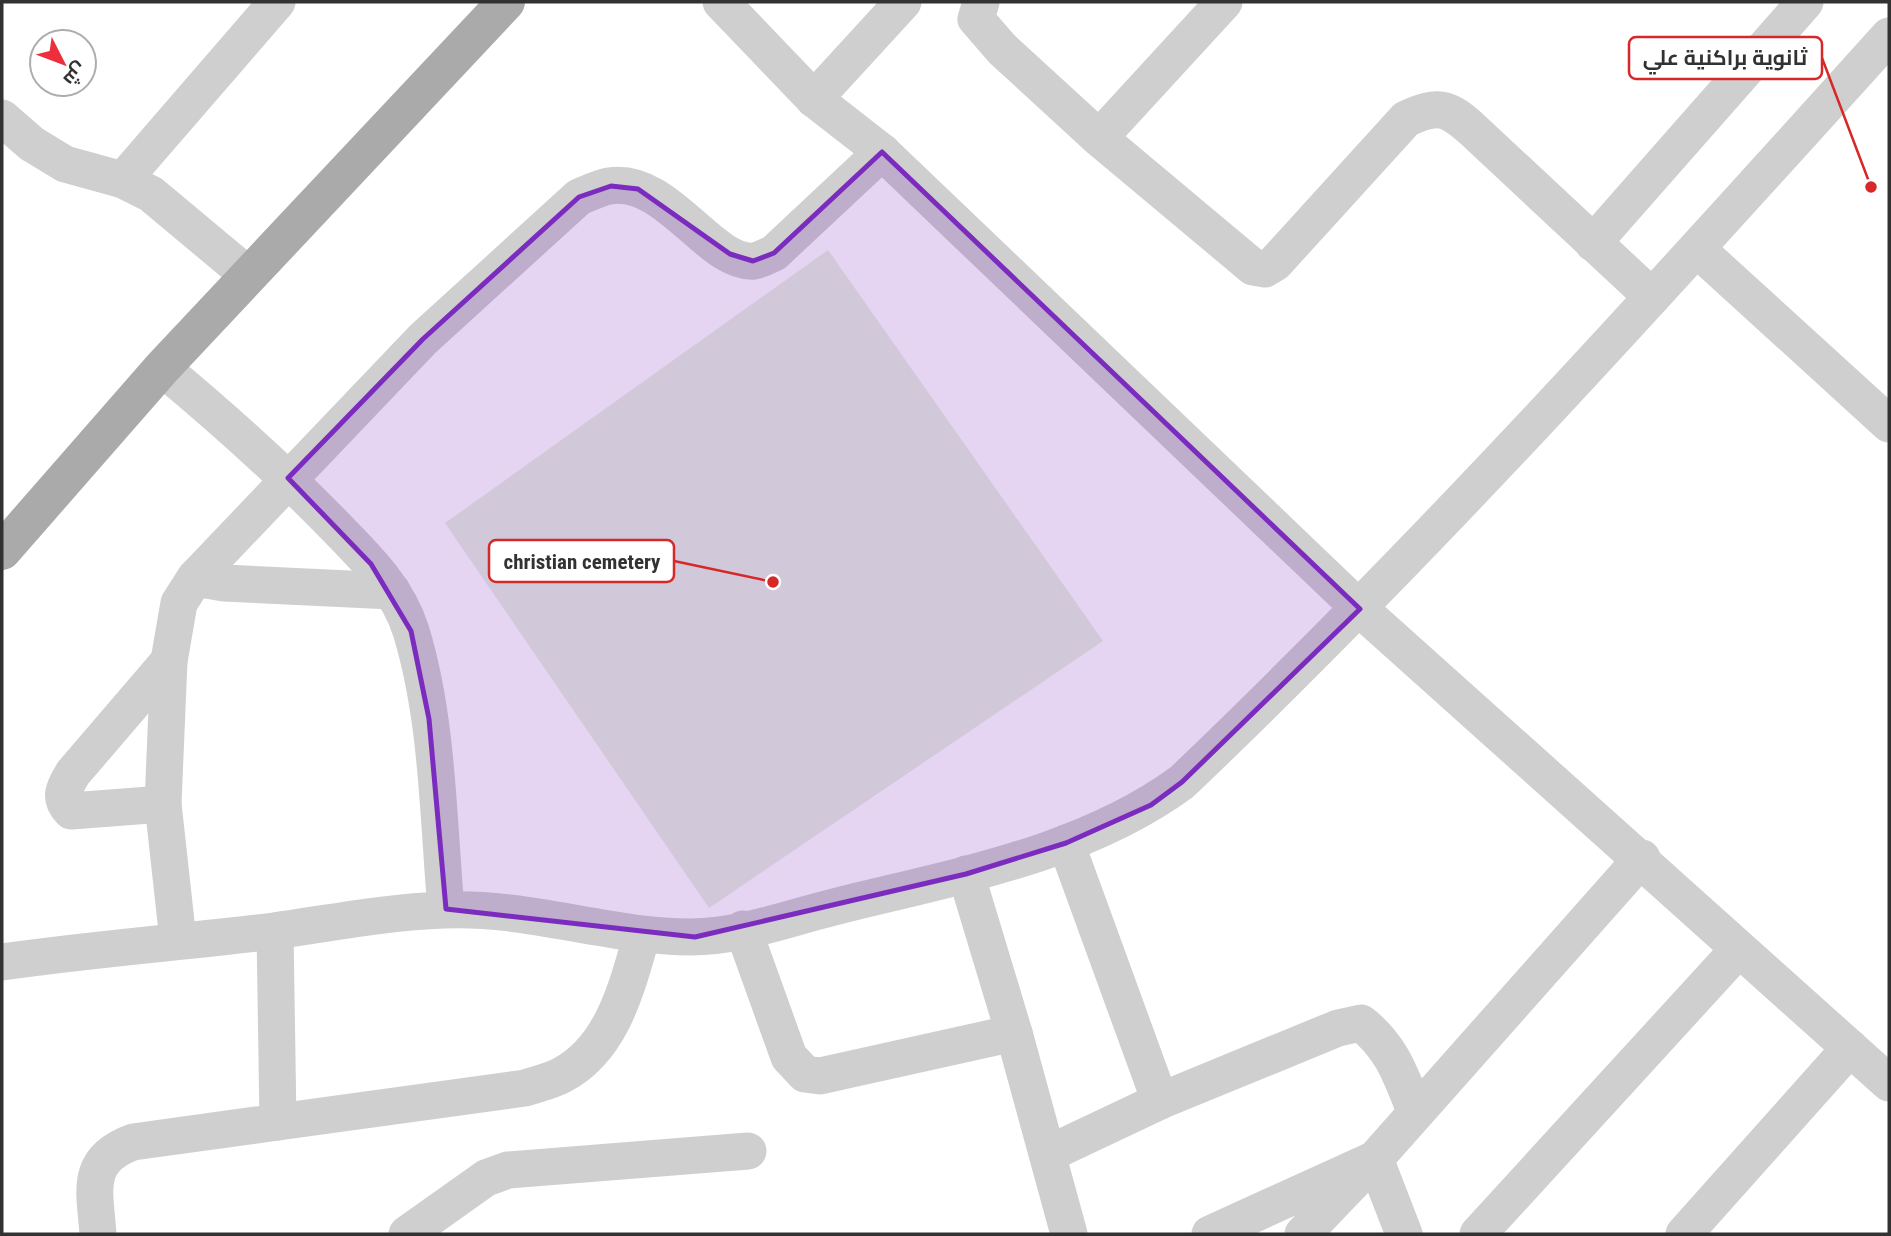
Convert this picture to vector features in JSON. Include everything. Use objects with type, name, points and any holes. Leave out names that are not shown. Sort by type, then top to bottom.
[{"type":"main road","points":[[2,551],[162,368],[506,2]]},
{"type":"street","points":[[123,180],[277,2]]},
{"type":"street","points":[[721,2],[814,99],[882,152],[1360,609],[1642,858],[1738,950],[1889,1083]]},
{"type":"street","points":[[814,99],[904,2]]},
{"type":"street","points":[[981,2],[976,19],[983,29],[1099,138],[1253,267],[1265,269],[1289,249],[1406,119],[1424,110],[1444,109],[1456,115],[1473,130],[1652,297]]},
{"type":"street","points":[[1099,138],[1224,2]]},
{"type":"street","points":[[1593,243],[1805,2]]},
{"type":"street","points":[[2,962],[446,909],[569,921],[642,935],[695,937],[743,929],[966,874],[1066,843],[1152,805],[1182,782],[1360,609],[1600,358],[1889,36]]},
{"type":"street","points":[[2,118],[32,144],[65,164],[123,180],[151,194],[248,275]]},
{"type":"street","points":[[178,940],[163,804],[169,662],[179,603],[195,578],[424,339],[579,197],[611,186],[638,189],[668,205],[730,254],[753,261],[774,253],[882,152]]},
{"type":"street","points":[[1697,249],[1889,424]]},
{"type":"street","points":[[162,368],[288,478],[372,564],[392,591],[411,631],[429,719],[446,909]]},
{"type":"street","points":[[195,578],[224,583],[392,591]]},
{"type":"street","points":[[163,804],[71,811],[64,803],[62,791],[73,773],[169,662]]},
{"type":"street","points":[[1066,843],[1160,1101]]},
{"type":"street","points":[[1303,1234],[1375,1159],[1642,858]]},
{"type":"street","points":[[966,874],[1014,1034],[1069,1234]]},
{"type":"street","points":[[743,929],[789,1057],[805,1074],[820,1076],[1014,1034]]},
{"type":"street","points":[[275,931],[278,1122]]},
{"type":"street","points":[[98,1234],[95,1180],[99,1166],[117,1148],[133,1142],[525,1088],[562,1075],[584,1058],[601,1039],[623,1002],[642,935]]},
{"type":"street","points":[[1478,1234],[1738,950]]},
{"type":"street","points":[[1048,1154],[1160,1101],[1338,1028],[1361,1023],[1380,1037],[1391,1052],[1415,1111]]},
{"type":"street","points":[[1684,1234],[1850,1048]]},
{"type":"street","points":[[407,1234],[486,1178],[509,1170],[748,1151]]},
{"type":"street","points":[[1210,1234],[1375,1159]]},
{"type":"street","points":[[1375,1159],[1404,1234]]},
{"type":"highlighted area","points":[[882,152],[1360,609],[1182,782],[1151,805],[1066,843],[966,874],[695,937],[446,909],[429,719],[411,631],[371,564],[288,478],[423,339],[579,197],[611,186],[638,189],[730,254],[753,261],[774,253]]},
{"type":"green space","points":[[828,250],[1103,641],[709,908],[445,523]]},
{"type":"place","name":"ثانوية براكنية علي","points":[[1871,187]]},
{"type":"place","name":"christian cemetery","points":[[773,582]]}]
